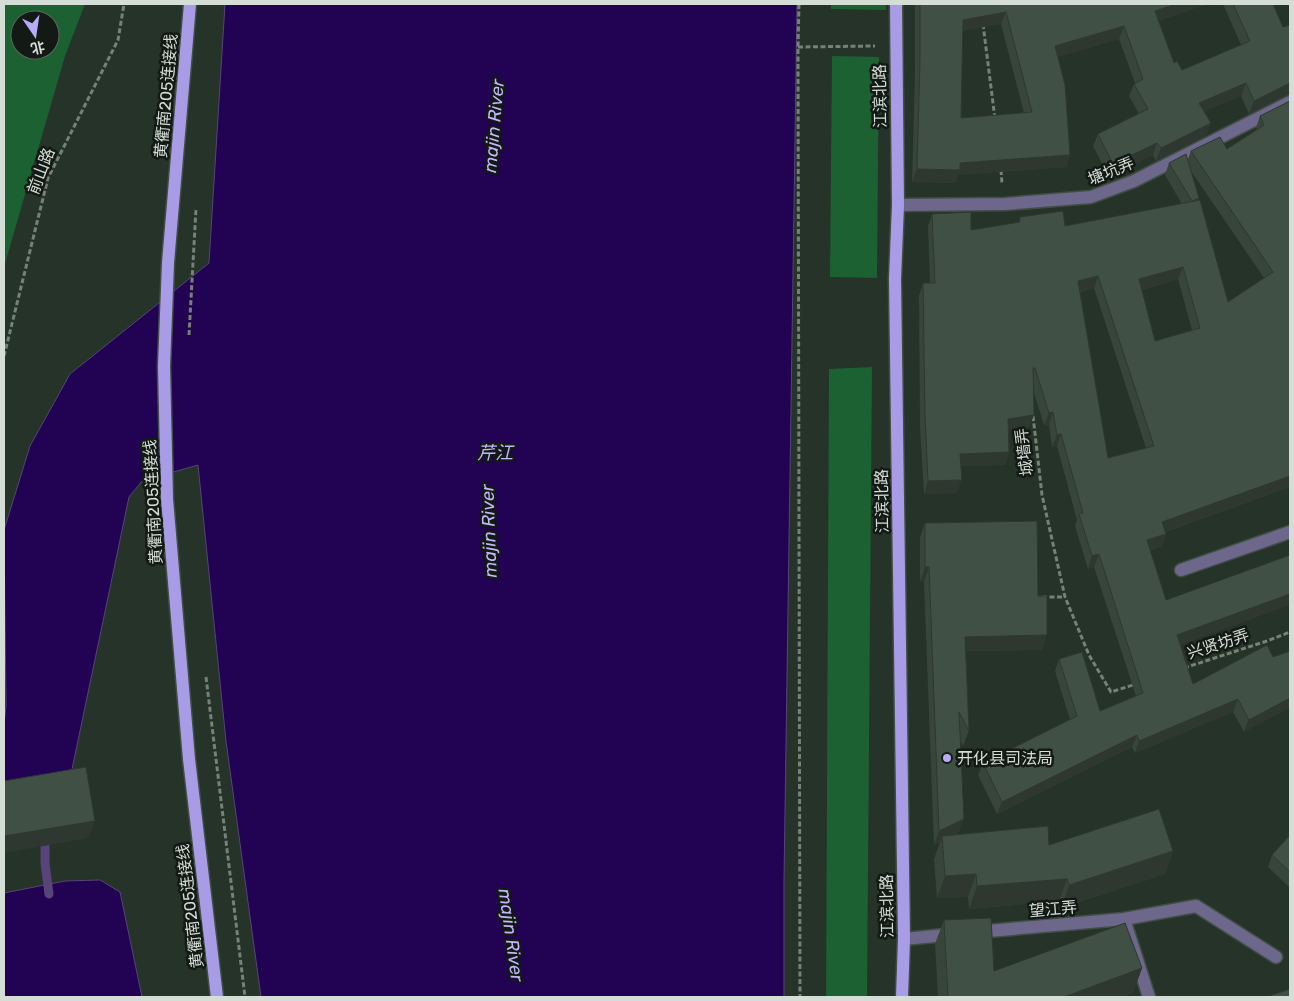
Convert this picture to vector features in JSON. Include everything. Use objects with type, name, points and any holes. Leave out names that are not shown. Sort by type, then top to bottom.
[{"type":"main road","name":"黄衢南205连接线","points":[[190,4],[167,281],[164,366],[167,499],[188,758],[217,997]]},
{"type":"main road","name":"江滨北路","points":[[896,4],[898,205],[895,279],[904,939],[902,997]]},
{"type":"lane","name":"塘坑弄","points":[[898,205],[1005,204],[1091,197],[1134,181],[1290,102]]},
{"type":"lane","points":[[1181,570],[1290,532]]},
{"type":"lane","name":"望江弄","points":[[904,939],[1124,919],[1196,906],[1276,957]]},
{"type":"lane","points":[[1124,919],[1150,997]]},
{"type":"path","name":"前山路","points":[[4,356],[48,178],[118,40],[124,4]]},
{"type":"path","points":[[799,4],[800,997]]},
{"type":"path","points":[[983,23],[996,128]]},
{"type":"path","points":[[798,47],[896,47]]},
{"type":"path","points":[[1000,166],[1005,204]]},
{"type":"path","name":"城墙弄","points":[[1032,409],[1042,496],[1065,597]]},
{"type":"path","points":[[1035,597],[1065,597],[1090,655],[1111,692],[1138,683]]},
{"type":"path","name":"兴贤坊弄","points":[[1184,668],[1290,632]]},
{"type":"path","points":[[206,676],[245,997]]},
{"type":"green space","points":[[4,4],[85,4],[65,56],[4,267]]},
{"type":"green space","points":[[831,4],[886,4],[886,10],[831,9]]},
{"type":"green space","points":[[832,56],[879,57],[877,278],[830,277]]},
{"type":"green space","points":[[872,367],[867,997],[826,997],[829,369]]},
{"type":"water","name":"芹江","points":[[225,4],[797,4],[784,879],[784,997],[261,997],[226,741],[198,465],[142,481],[129,497],[71,774],[4,784],[4,724],[6,706],[4,530],[30,446],[70,374],[209,263]]},
{"type":"water","points":[[100,880],[120,892],[142,997],[4,997],[4,893],[65,881]]},
{"type":"building","points":[[920,4],[1176,4],[1155,11],[1174,63],[1177,61],[1182,70],[1250,41],[1233,4],[1273,4],[1283,27],[1290,25],[1290,83],[1254,101],[1246,83],[1199,103],[1211,123],[1161,148],[1157,143],[1113,164],[1098,134],[1148,109],[1134,84],[1143,79],[1124,26],[1055,46],[1065,85],[1070,155],[960,163],[960,170],[917,169]],"holes":[[[1006,12],[1032,112],[961,118],[963,20]]]},
{"type":"building","points":[[1290,101],[1290,476],[1162,522],[1166,534],[1147,540],[1166,600],[1290,555],[1290,594],[1177,635],[1193,684],[1267,645],[1273,657],[1290,651],[1290,698],[1249,720],[1238,699],[1139,741],[1137,735],[1002,802],[983,763],[1077,716],[1059,659],[1082,652],[1100,711],[1143,693],[1099,554],[1092,556],[1079,514],[1083,513],[1061,434],[1057,435],[1053,412],[1049,413],[1035,368],[1033,368],[1034,415],[1008,419],[1009,452],[960,454],[962,480],[928,481],[923,283],[935,283],[932,214],[971,212],[971,230],[1020,222],[1020,217],[1063,211],[1065,226],[1200,200],[1228,302],[1273,272],[1191,151],[1220,137],[1227,149],[1264,125],[1260,116]],"holes":[[[1183,267],[1200,328],[1155,341],[1139,279]],[[1098,276],[1154,446],[1108,458],[1078,281]]]},
{"type":"building","points":[[1186,154],[1199,198],[1192,201],[1169,163]]},
{"type":"building","points":[[1037,521],[1038,596],[1047,596],[1047,635],[965,637],[969,731],[959,712],[964,819],[939,831],[929,567],[925,567],[925,523]]},
{"type":"building","points":[[86,767],[95,821],[4,836],[4,781]]},
{"type":"building","points":[[1159,809],[1173,851],[1069,885],[1067,879],[977,886],[976,874],[945,876],[942,836],[1048,826],[1049,845]]},
{"type":"building","points":[[1290,835],[1290,872],[1272,855]]},
{"type":"building","points":[[991,918],[994,971],[1125,923],[1142,968],[1064,997],[948,997],[944,920]]},
{"type":"building","points":[[1290,989],[1290,997],[1266,997]]},
{"type":"waterway","points":[[45,835],[45,863],[49,894]]},
{"type":"place","name":"开化县司法局","points":[[947,758]]},
{"type":"water label","name":"majin River","points":[[494,126]]},
{"type":"water label","name":"majin River","points":[[489,531]]},
{"type":"water label","name":"majin River","points":[[511,935]]}]
